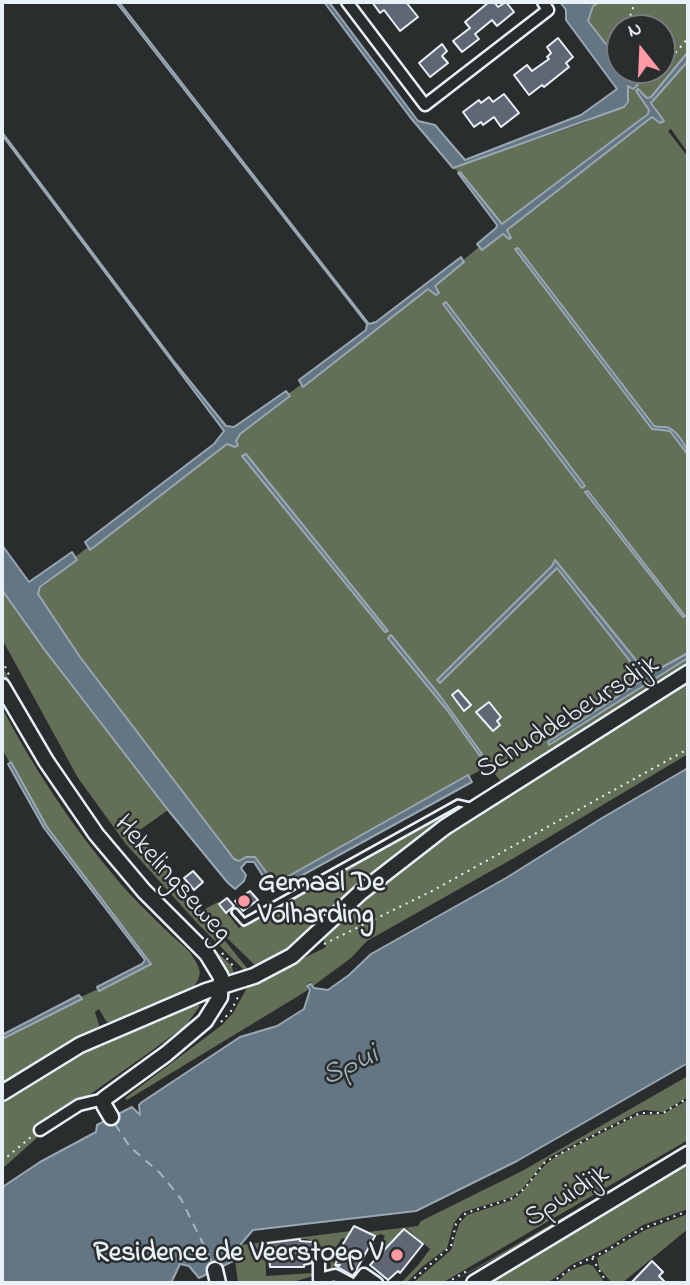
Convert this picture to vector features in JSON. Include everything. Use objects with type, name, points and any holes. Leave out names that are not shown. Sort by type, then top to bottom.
[{"type":"street","points":[[347,2],[425,105],[545,6]]},
{"type":"street","name":"Schuddebeursdijk","points":[[305,944],[394,865],[475,807],[688,673]]},
{"type":"street","name":"Hekelingseweg","points":[[7,684],[46,761],[96,834],[144,891],[219,970],[222,985],[216,1006],[197,1030],[104,1099]]},
{"type":"street","points":[[2,1093],[80,1045],[222,985],[254,976],[292,956],[305,944]]},
{"type":"street","points":[[40,1130],[79,1105],[104,1099],[104,1105],[111,1117]]},
{"type":"street","name":"Spuidijk","points":[[474,1283],[688,1154]]},
{"type":"street","points":[[319,1256],[320,1281],[335,1275],[351,1283]]},
{"type":"street","points":[[357,1283],[363,1274],[377,1283]]},
{"type":"lane","name":"Schuddebeursdijk","points":[[235,912],[244,922],[458,803],[475,807]]},
{"type":"path","points":[[676,53],[688,38]]},
{"type":"path","points":[[2,660],[7,684]]},
{"type":"path","points":[[305,944],[324,944],[432,891],[688,749]]},
{"type":"path","name":"Hekelingseweg","points":[[216,947],[233,963],[240,980]]},
{"type":"path","points":[[410,1283],[451,1246],[456,1224],[466,1213],[513,1198],[525,1188],[545,1162],[602,1130],[640,1113],[663,1113],[688,1098]]},
{"type":"path","points":[[2,1161],[40,1130]]},
{"type":"path","points":[[551,1283],[572,1267],[643,1228],[688,1211]]},
{"type":"path","points":[[592,1258],[607,1283]]},
{"type":"green space","points":[[600,2],[688,2],[688,52],[676,67],[676,14],[606,14],[606,44],[588,21],[593,6]]},
{"type":"green space","points":[[688,61],[688,153],[671,129],[668,131],[688,157],[688,450],[669,427],[654,426],[518,248],[515,249],[652,428],[670,431],[688,455],[688,653],[648,675],[555,561],[437,680],[440,682],[557,568],[644,679],[549,745],[688,658],[688,669],[503,784],[488,766],[277,882],[272,880],[255,857],[234,860],[80,657],[37,591],[77,560],[75,557],[88,547],[90,549],[227,444],[238,445],[236,441],[240,434],[290,397],[288,394],[302,384],[304,386],[428,289],[436,295],[437,282],[479,247],[482,250],[503,234],[509,239],[507,230],[653,117],[661,123],[663,120],[652,102],[668,84],[676,84],[676,75]],"holes":[[[446,302],[584,486],[582,487],[443,304]],[[246,454],[388,630],[388,631],[385,632],[242,457]],[[589,491],[685,616],[683,617],[586,493]],[[391,635],[440,696],[480,755]]]},
{"type":"green space","points":[[662,84],[647,98],[638,89],[648,113],[501,224],[453,168],[584,123],[628,102],[629,85]]},
{"type":"green space","points":[[2,590],[168,810],[137,832],[251,973],[244,970],[198,924],[126,844],[78,778],[2,639]]},
{"type":"green space","points":[[2,666],[60,768],[111,841],[153,891],[232,966],[234,975],[224,968],[198,936],[143,883],[108,842],[29,722],[2,671]]},
{"type":"green space","points":[[688,681],[688,754],[514,858],[367,941],[351,958],[313,986],[311,982],[306,985],[308,990],[127,1100],[125,1098],[222,1025],[233,1013],[248,986],[326,947],[323,937],[330,930],[414,860],[503,797]]},
{"type":"green space","points":[[2,708],[40,774],[99,858],[128,892],[188,950],[200,973],[191,990],[113,1024],[106,1021],[99,1009],[95,1012],[99,1025],[97,1031],[2,1087],[2,1039],[151,964],[47,827],[31,801],[2,749]]},
{"type":"green space","points":[[457,807],[459,810],[358,888],[287,951],[259,969],[227,938],[205,909],[218,902],[239,928]]},
{"type":"green space","points":[[193,1003],[200,1006],[186,1025],[92,1093],[37,1128],[40,1135],[2,1169],[2,1100],[75,1056]]},
{"type":"green space","points":[[688,1076],[688,1097],[663,1112],[637,1112],[548,1158],[512,1197],[463,1212],[454,1223],[447,1248],[406,1283],[401,1283],[430,1249],[406,1228],[380,1254],[373,1267],[370,1266],[385,1236],[368,1232],[418,1226],[421,1221],[522,1171]]},
{"type":"green space","points":[[688,1100],[688,1140],[442,1283],[413,1283],[451,1250],[459,1224],[467,1215],[518,1196],[545,1165],[558,1155],[638,1115],[663,1114]]},
{"type":"green space","points":[[688,1145],[688,1148],[578,1213],[450,1283]]},
{"type":"green space","points":[[688,1162],[688,1209],[643,1225],[610,1246],[571,1265],[548,1283],[485,1283]]},
{"type":"green space","points":[[688,1214],[688,1229],[622,1283],[612,1283],[599,1268],[597,1258],[645,1230]]},
{"type":"green space","points":[[351,1231],[347,1239],[342,1238],[332,1253],[332,1271],[325,1273],[331,1267],[329,1251],[322,1254],[320,1244],[307,1239],[283,1240],[265,1244],[266,1276],[316,1275],[290,1283],[238,1283],[235,1260],[240,1245]]},
{"type":"green space","points":[[587,1264],[593,1266],[605,1283],[556,1283],[569,1271]]},
{"type":"water","points":[[116,2],[119,2],[369,324],[376,322],[461,257],[464,262],[435,286],[439,293],[436,295],[428,289],[303,387],[299,380],[366,330],[367,324]]},
{"type":"water","points":[[324,2],[329,2],[418,121],[435,125],[465,160],[581,115],[617,89],[613,84],[638,85],[633,89],[628,86],[628,102],[624,107],[453,168],[410,117]]},
{"type":"water","points":[[560,2],[600,2],[593,6],[588,21],[606,44],[606,74],[566,20],[566,10]]},
{"type":"water","points":[[688,52],[688,61],[676,75],[676,67]]},
{"type":"water","points":[[662,84],[668,84],[651,103],[664,121],[660,123],[652,117],[507,230],[511,238],[503,234],[482,250],[477,244],[497,225],[458,173],[460,172],[502,224],[648,114],[649,110],[636,91],[638,89],[647,98]]},
{"type":"water","points":[[2,132],[176,364],[226,426],[234,427],[286,391],[290,396],[240,434],[236,441],[238,445],[235,447],[227,444],[90,550],[85,542],[214,444],[224,431]]},
{"type":"water","points":[[518,248],[654,426],[669,428],[677,434],[688,455],[670,431],[652,429],[515,249]]},
{"type":"water","points":[[446,302],[585,486],[582,488],[443,304]]},
{"type":"water","points":[[246,454],[388,631],[385,632],[242,456]]},
{"type":"water","points":[[588,491],[685,616],[683,617],[585,492]]},
{"type":"water","points":[[2,545],[29,582],[72,552],[77,560],[40,587],[38,594],[80,657],[234,859],[239,861],[246,857],[255,857],[272,880],[278,882],[468,775],[472,782],[279,888],[275,889],[266,881],[254,862],[246,862],[241,868],[246,875],[244,881],[235,889],[168,810],[2,590]]},
{"type":"water","points":[[555,560],[648,675],[688,653],[688,658],[549,745],[548,742],[644,679],[557,568],[440,683],[437,680]]},
{"type":"water","points":[[391,635],[440,696],[482,754],[480,756],[447,710],[388,638]]},
{"type":"water","points":[[11,762],[47,827],[151,964],[99,991],[97,987],[145,960],[44,828],[8,764]]},
{"type":"water","name":"Spui","points":[[688,768],[688,1063],[517,1161],[416,1211],[253,1230],[240,1245],[235,1260],[199,1278],[189,1266],[180,1264],[171,1283],[2,1283],[4,1186],[40,1162],[96,1132],[97,1125],[132,1107],[140,1115],[139,1105],[142,1102],[240,1037],[277,1026],[304,1009],[310,990],[307,986],[311,984],[314,988],[328,990],[371,954],[506,878]]},
{"type":"water","points":[[79,995],[82,999],[2,1039],[2,1035]]},
{"type":"building","points":[[372,2],[406,2],[418,17],[400,31],[384,10],[380,13]]},
{"type":"building","points":[[489,2],[494,2],[498,7],[506,2],[514,12],[497,26],[492,20],[475,34],[479,39],[462,52],[453,41],[470,28],[465,22]]},
{"type":"building","points":[[558,38],[573,57],[566,63],[569,67],[529,95],[514,75],[527,65],[532,71],[549,59],[547,57],[551,53],[547,47]]},
{"type":"building","points":[[442,44],[447,51],[442,56],[448,63],[430,77],[419,63]]},
{"type":"building","points":[[504,94],[519,113],[501,127],[494,117],[483,125],[481,122],[474,127],[463,112],[479,100],[481,103],[489,97],[493,102]]},
{"type":"building","points":[[458,690],[471,705],[464,711],[452,695]]},
{"type":"building","points":[[489,702],[501,717],[497,721],[500,725],[493,731],[476,712]]},
{"type":"building","points":[[193,871],[203,882],[194,890],[184,878]]},
{"type":"building","points":[[250,891],[258,900],[243,911],[235,901]]},
{"type":"building","points":[[227,898],[234,906],[226,913],[219,904]]},
{"type":"building","points":[[354,1226],[375,1236],[353,1276],[336,1266],[340,1265],[335,1265],[339,1255],[337,1254]]},
{"type":"building","name":"Residence de Veerstoep V","points":[[404,1229],[423,1244],[400,1273],[398,1271],[388,1280],[370,1265]]},
{"type":"building","points":[[300,1239],[313,1242],[312,1263],[304,1267],[270,1267],[268,1243]]},
{"type":"building","points":[[652,1261],[663,1272],[659,1276],[666,1283],[631,1283]]},
{"type":"ferry route","points":[[115,1124],[130,1147],[160,1173],[181,1199],[213,1264]]},
{"type":"place","name":"Gemaal De Volharding","points":[[244,901]]},
{"type":"place","name":"Residence de Veerstoep V","points":[[397,1255]]}]
